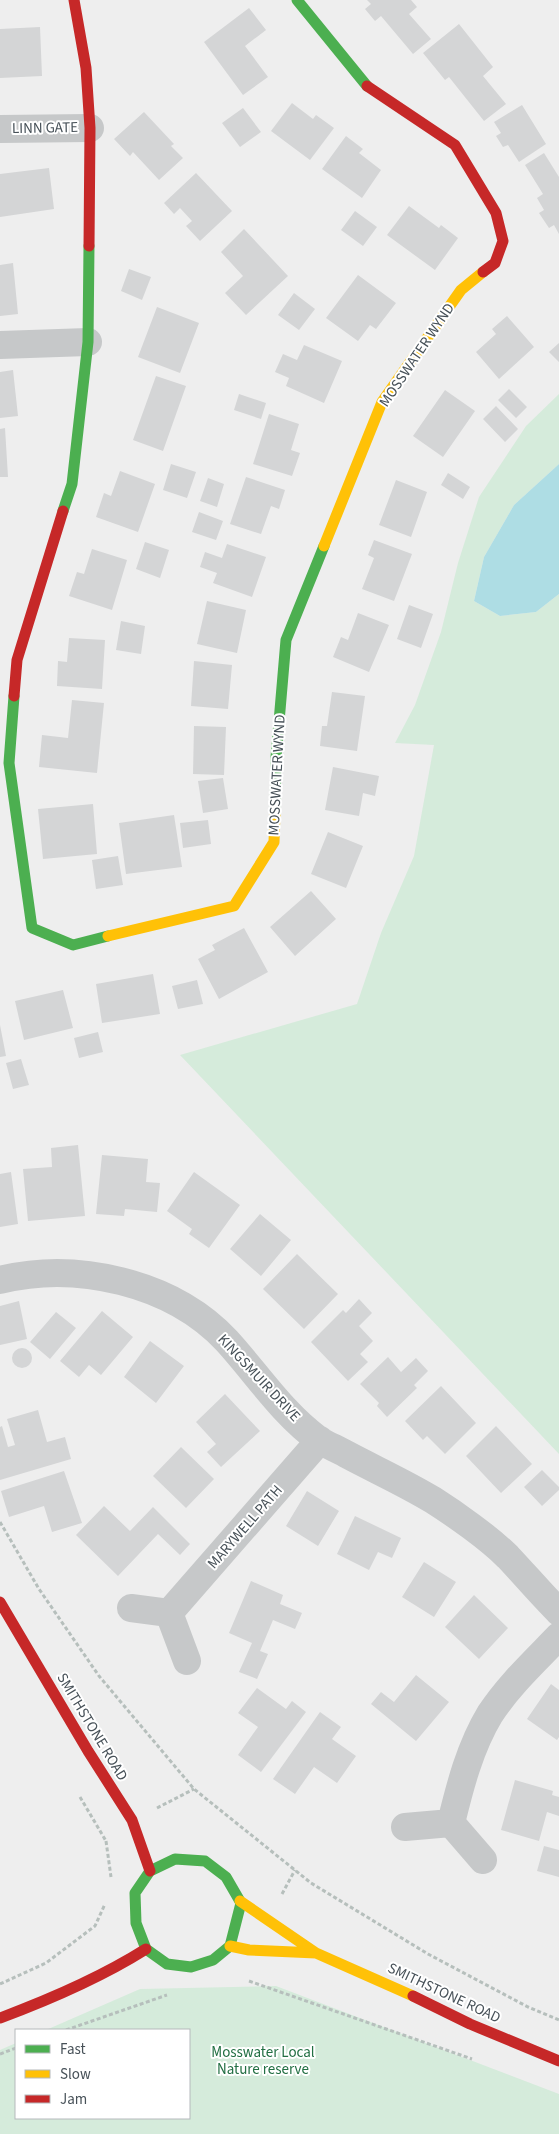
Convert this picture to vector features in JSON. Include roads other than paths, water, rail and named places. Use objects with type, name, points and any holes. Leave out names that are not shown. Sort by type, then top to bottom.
[{"type":"street","name":"MOSSWATER WYND","points":[[74,0],[86,68],[90,128],[88,342],[72,484],[17,660],[9,763],[32,928],[73,945],[234,906],[274,842],[276,757],[286,640],[382,402],[461,290],[495,263],[503,241],[496,213],[454,145],[363,84],[297,0]]},
{"type":"street","name":"LINN GATE","points":[[0,128],[90,128]]},
{"type":"street","points":[[0,345],[88,342]]},
{"type":"street","name":"KINGSMUIR DRIVE","points":[[0,1280],[47,1272],[85,1273],[126,1282],[163,1297],[196,1314],[226,1340],[283,1408],[320,1440],[432,1500],[462,1520],[506,1556],[559,1612]]},
{"type":"street","name":"MARYWELL PATH","points":[[169,1613],[320,1440]]},
{"type":"street","name":"SMITHSTONE ROAD","points":[[0,1602],[132,1820],[150,1871]]},
{"type":"street","points":[[131,1608],[169,1613],[187,1661]]},
{"type":"street","points":[[451,1823],[462,1779],[490,1715],[511,1686],[559,1636]]},
{"type":"street","points":[[404,1827],[451,1823]]},
{"type":"street","points":[[451,1823],[483,1860]]},
{"type":"street","points":[[175,1860],[205,1861],[226,1877],[241,1903],[230,1946],[213,1960],[191,1966],[167,1964],[146,1949],[136,1923],[135,1893],[150,1871],[175,1860]]},
{"type":"street","name":"SMITHSTONE ROAD","points":[[240,1901],[316,1953],[374,1978],[470,2024],[559,2061]]},
{"type":"street","name":"SMITHSTONE ROAD","points":[[230,1946],[249,1950],[316,1953]]},
{"type":"street","points":[[0,2018],[75,1988],[131,1959],[146,1949]]},
{"type":"water","points":[[559,464],[559,594],[536,612],[500,616],[474,601],[484,557],[514,505]]},
{"type":"park label","name":"Mosswater Local Nature reserve","points":[[263,2060]]}]
